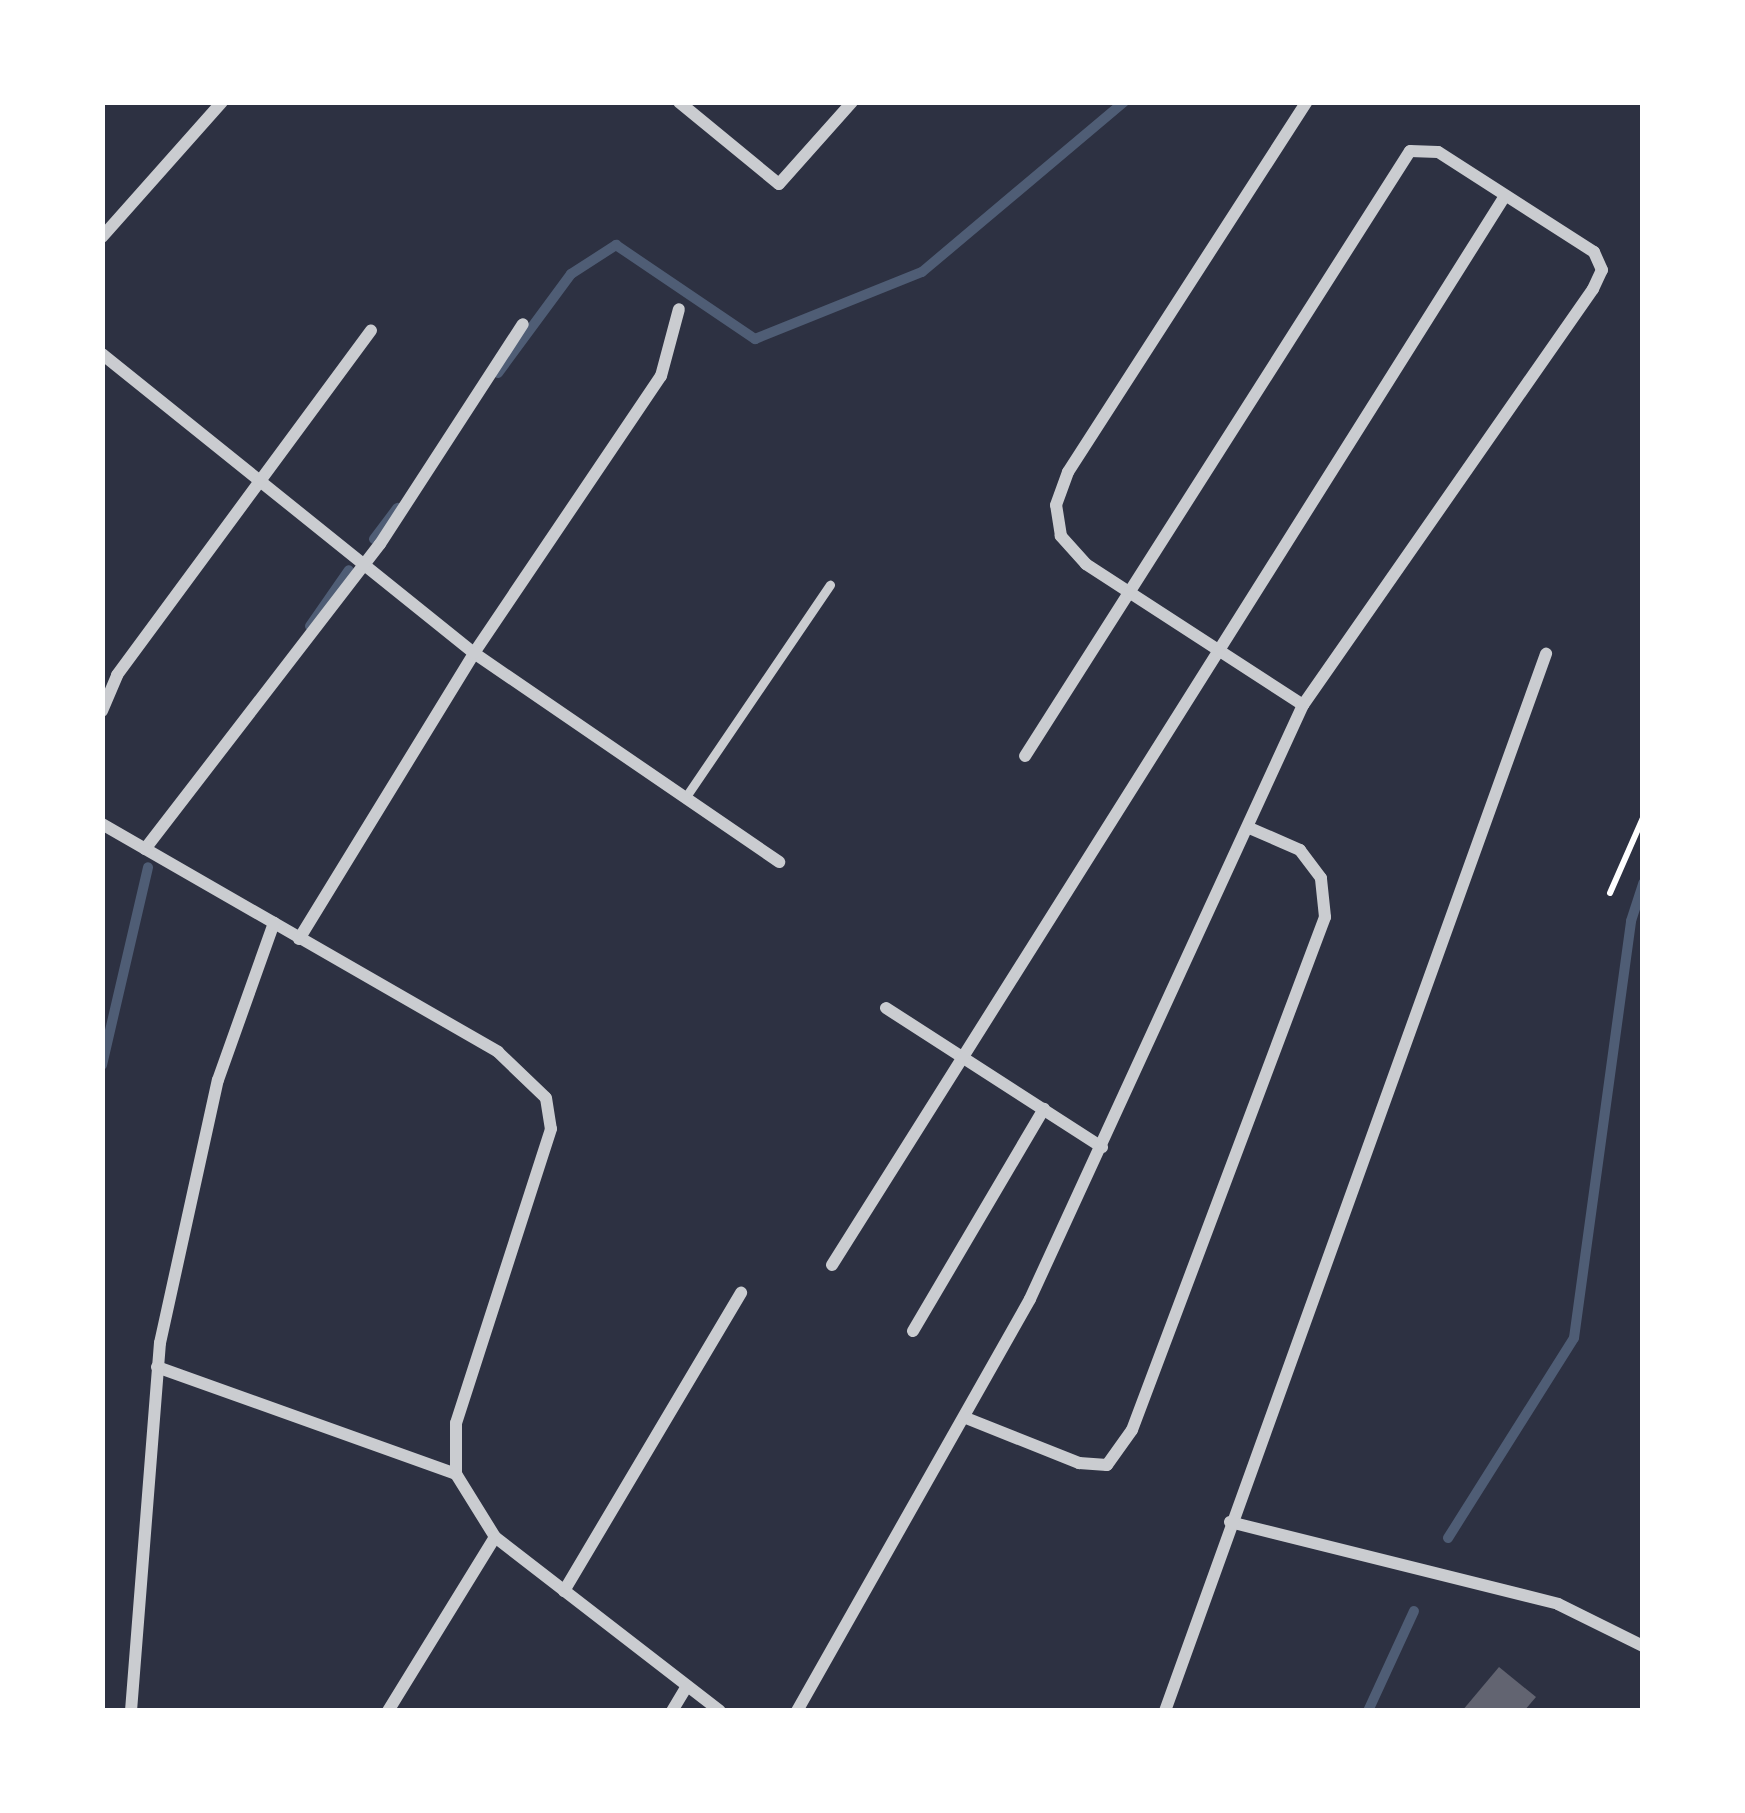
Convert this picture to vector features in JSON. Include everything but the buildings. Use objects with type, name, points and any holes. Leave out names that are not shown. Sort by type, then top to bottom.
[{"type":"street","points":[[102,237],[222,102]]},
{"type":"street","points":[[679,102],[779,184],[852,102]]},
{"type":"street","points":[[1303,705],[1126,596],[1061,536],[1056,505],[1067,472],[1306,102]]},
{"type":"street","points":[[797,1711],[966,1418],[1102,1147],[1252,829],[1303,705],[1602,270],[1578,237],[1438,152],[1410,152],[1025,756]]},
{"type":"street","points":[[832,1265],[1214,649],[1505,196]]},
{"type":"street","points":[[298,939],[473,653],[661,376],[679,309]]},
{"type":"street","points":[[145,849],[364,566],[524,324]]},
{"type":"street","points":[[102,711],[117,675],[371,331]]},
{"type":"street","points":[[102,354],[473,653],[779,862]]},
{"type":"street","points":[[1165,1711],[1546,654]]},
{"type":"street","points":[[102,824],[499,1052],[546,1098],[551,1129],[456,1423],[456,1474],[495,1537],[720,1711]]},
{"type":"street","points":[[966,1418],[1079,1463],[1107,1466],[1132,1430],[1325,916],[1321,878],[1300,850],[1252,829]]},
{"type":"street","points":[[131,1711],[158,1367],[218,1081],[274,923]]},
{"type":"street","points":[[886,1008],[1102,1147]]},
{"type":"street","points":[[913,1331],[1044,1109]]},
{"type":"street","points":[[564,1591],[741,1293]]},
{"type":"street","points":[[158,1367],[456,1474]]},
{"type":"street","points":[[1230,1522],[1558,1604],[1643,1646]]},
{"type":"street","points":[[388,1711],[495,1537]]},
{"type":"street","points":[[672,1711],[687,1686]]},
{"type":"lane","points":[[685,798],[830,586]]},
{"type":"path","points":[[1610,893],[1643,818]]},
{"type":"waterway","points":[[498,373],[571,274],[616,245],[755,339],[922,272],[1124,102]]},
{"type":"waterway","points":[[374,539],[397,508]]},
{"type":"waterway","points":[[310,626],[349,570]]},
{"type":"waterway","points":[[102,1065],[148,867]]},
{"type":"waterway","points":[[1448,1538],[1574,1338],[1631,921],[1643,883]]},
{"type":"waterway","points":[[1368,1711],[1414,1611]]}]
